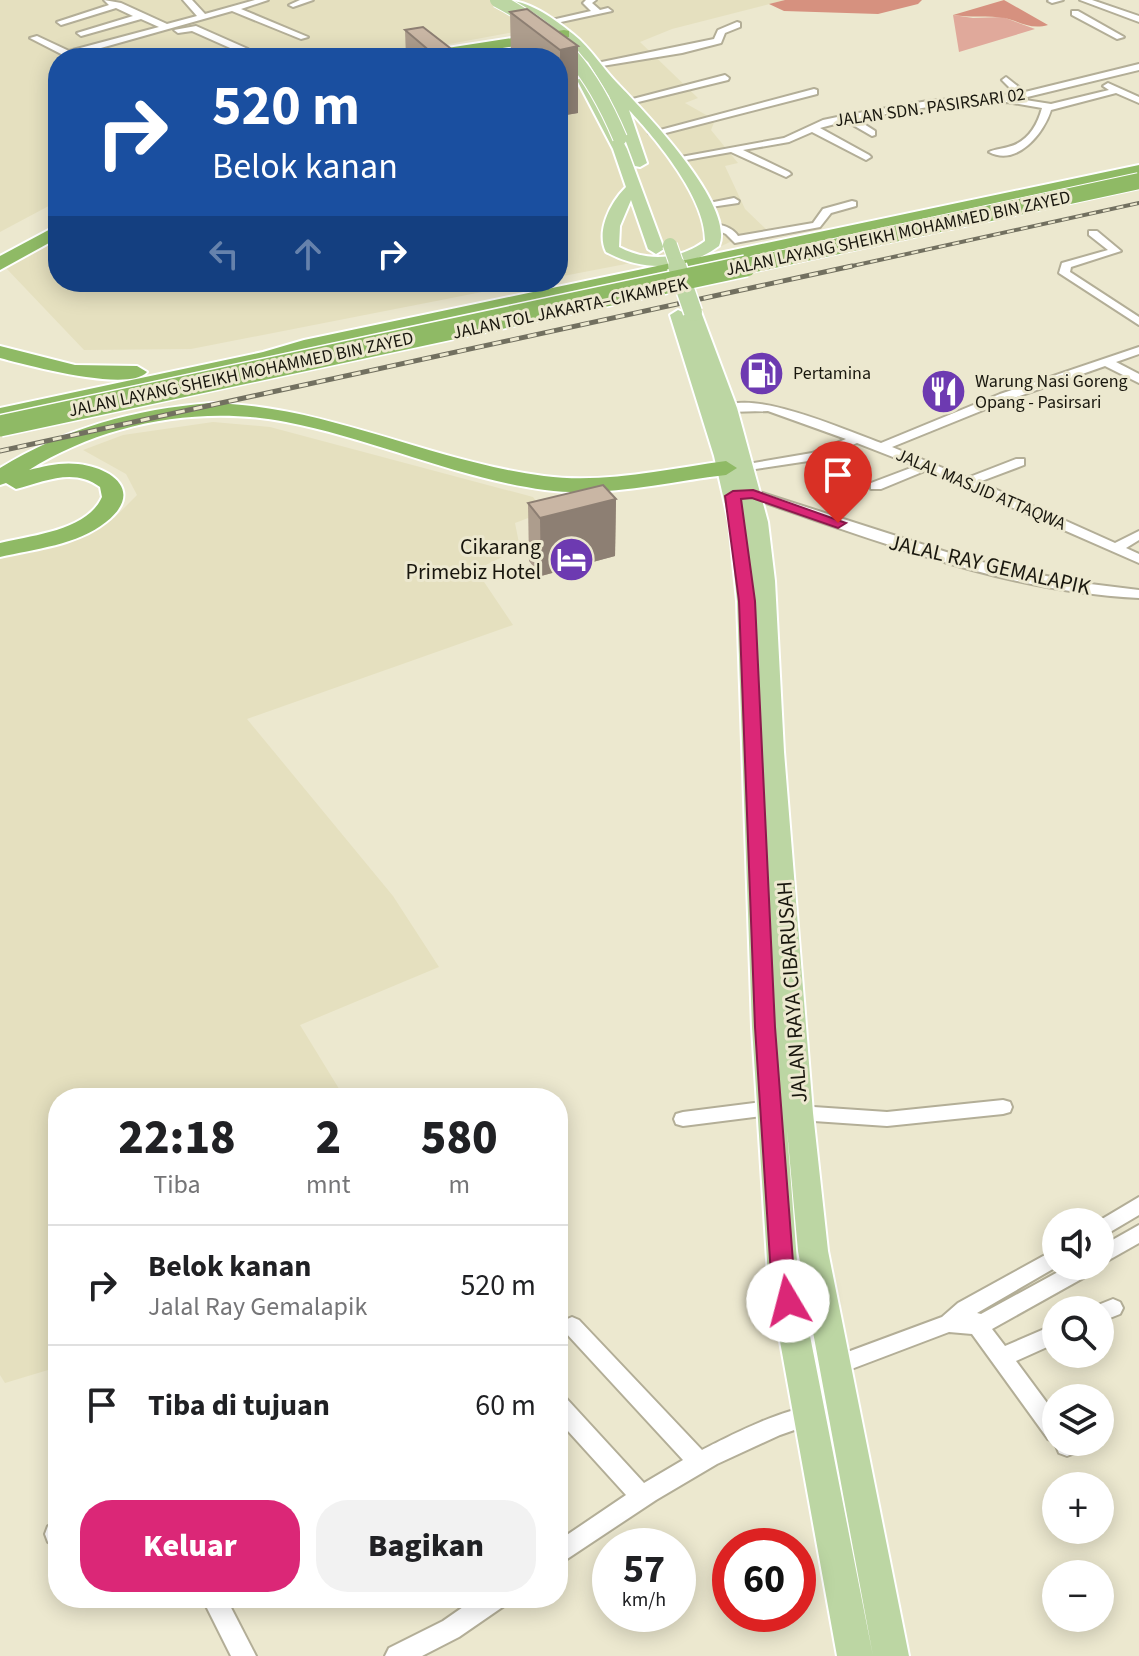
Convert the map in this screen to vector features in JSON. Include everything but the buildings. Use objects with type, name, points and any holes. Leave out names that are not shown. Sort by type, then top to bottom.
[{"type":"highway","points":[[490,48],[512,45],[528,35],[555,37]]},
{"type":"highway","points":[[496,48],[555,37]]},
{"type":"highway","name":"JALAN TOL JAKARTA–CIKAMPEK","points":[[0,415],[267,357],[304,346],[1139,178]]},
{"type":"highway","name":"JALAN TOL JAKARTA–CIKAMPEK","points":[[0,429],[1139,178]]},
{"type":"highway","name":"JALAN LAYANG SHEIKH MOHAMMED BIN ZAYED","points":[[0,415],[1139,178]]},
{"type":"highway","points":[[0,248],[48,222]]},
{"type":"highway","points":[[0,257],[48,233]]},
{"type":"highway","points":[[0,264],[48,234]]},
{"type":"highway","points":[[0,352],[75,371],[103,373],[205,364],[304,346]]},
{"type":"highway","points":[[0,478],[51,448],[101,428],[153,416],[211,410],[283,415],[482,469],[552,484],[617,485],[736,468]]},
{"type":"highway","points":[[0,490],[28,477],[70,470],[86,471],[106,480],[113,487],[113,495],[105,511],[89,523],[0,550]]},
{"type":"main road","name":"JALAN RAYA CIBARUSAH","points":[[488,0],[555,37],[563,48]]},
{"type":"main road","name":"JALAN RAYA CIBARUSAH","points":[[503,0],[596,64],[612,86],[633,189],[663,247]]},
{"type":"main road","name":"JALAN RAYA CIBARUSAH","points":[[503,0],[567,48]]},
{"type":"main road","name":"JALAN RAYA CIBARUSAH","points":[[568,49],[579,58],[602,95],[625,144],[686,314],[736,468],[765,581],[773,752],[799,1113],[813,1251],[891,1656]]},
{"type":"main road","name":"JALAN RAYA CIBARUSAH","points":[[568,55],[592,93],[604,124],[625,144]]},
{"type":"main road","points":[[612,86],[630,101],[675,159],[715,227],[713,243],[695,254],[657,262],[625,256],[612,249],[610,236],[615,218],[627,193],[633,189]]},
{"type":"main road","name":"JALAN RAYA CIBARUSAH","points":[[686,314],[728,408],[736,468]]},
{"type":"main road","name":"JALAN RAYA CIBARUSAH","points":[[743,495],[770,1108],[783,1275],[855,1656]]},
{"type":"street","points":[[187,0],[203,17]]},
{"type":"street","points":[[91,48],[101,42],[162,25],[264,0]]},
{"type":"street","points":[[293,5],[309,0]]},
{"type":"street","points":[[555,37],[603,12],[587,3],[592,0]]},
{"type":"street","points":[[1084,0],[1139,19]]},
{"type":"street","points":[[101,42],[61,22],[111,5],[162,25]]},
{"type":"street","points":[[234,9],[304,37]]},
{"type":"street","points":[[1075,13],[1120,37]]},
{"type":"street","points":[[85,15],[107,25]]},
{"type":"street","points":[[1096,23],[1124,15]]},
{"type":"street","points":[[81,33],[137,17]]},
{"type":"street","points":[[596,64],[699,47],[718,41],[720,32],[737,25]]},
{"type":"street","points":[[59,30],[71,27]]},
{"type":"street","points":[[110,48],[190,27],[238,48]]},
{"type":"street","points":[[47,33],[34,38],[56,48]]},
{"type":"street","name":"JALAN SDN. PASIRSARI 02","points":[[675,159],[786,140],[812,128],[847,118],[928,104],[1024,96],[1139,67]]},
{"type":"street","points":[[630,101],[725,78]]},
{"type":"street","points":[[1093,79],[1139,100]]},
{"type":"street","points":[[1006,80],[1024,96]]},
{"type":"street","points":[[677,81],[689,87]]},
{"type":"street","points":[[1006,99],[1047,107],[1118,90]]},
{"type":"street","points":[[654,133],[814,92]]},
{"type":"street","points":[[994,152],[1012,149],[1036,135],[1047,107]]},
{"type":"street","points":[[847,118],[872,133]]},
{"type":"street","points":[[812,128],[866,157]]},
{"type":"street","points":[[732,149],[786,174]]},
{"type":"street","points":[[704,205],[734,201]]},
{"type":"street","points":[[715,227],[730,232],[735,240],[756,237],[816,225],[827,211],[852,204]]},
{"type":"street","points":[[1087,235],[1117,249],[1106,255],[1066,265],[1064,273],[1139,322]]},
{"type":"street","points":[[881,447],[1004,397],[1139,350]]},
{"type":"street","points":[[1107,362],[1139,379]]},
{"type":"street","name":"JALAL MASJID ATTAQWA","points":[[728,408],[769,407],[881,447],[968,482],[1139,559]]},
{"type":"street","points":[[736,468],[815,456],[855,439]]},
{"type":"street","points":[[968,482],[1020,462]]},
{"type":"street","points":[[876,486],[926,466]]},
{"type":"street","name":"JALAL RAY GEMALAPIK","points":[[743,495],[968,563],[1076,587],[1139,594]]},
{"type":"street","points":[[1116,548],[1139,535]]},
{"type":"street","points":[[799,1113],[887,1119],[1003,1107]]},
{"type":"street","points":[[683,1119],[770,1108]]},
{"type":"street","points":[[1114,1221],[1139,1205]]},
{"type":"street","points":[[1114,1248],[1139,1233]]},
{"type":"street","points":[[833,1367],[957,1316],[1042,1265]]},
{"type":"street","points":[[978,1326],[1062,1280]]},
{"type":"street","points":[[957,1316],[978,1326],[1042,1413]]},
{"type":"street","points":[[572,1326],[698,1461]]},
{"type":"street","points":[[1001,1358],[1042,1339]]},
{"type":"street","points":[[568,1547],[698,1461],[744,1438],[809,1415]]},
{"type":"street","points":[[568,1416],[641,1496]]},
{"type":"street","points":[[219,1608],[244,1656]]},
{"type":"street","points":[[397,1656],[433,1640],[473,1608]]},
{"type":"shaded area","points":[[0,0],[785,0],[672,29],[640,42],[698,98],[685,103],[715,120],[711,130],[738,163],[725,166],[745,209],[772,235],[730,242],[696,258],[631,263],[568,275],[568,48],[536,48],[520,31],[428,48],[48,48],[48,206],[0,232]]},
{"type":"shaded area","points":[[785,0],[922,0],[918,4],[878,14],[784,11],[769,4]]},
{"type":"shaded area","points":[[1004,0],[1048,25],[1031,26],[1005,18],[953,15]]},
{"type":"shaded area","points":[[953,15],[1003,17],[1035,29],[959,52]]},
{"type":"shaded area","points":[[48,243],[48,292],[482,292],[191,349],[84,350],[6,268]]},
{"type":"shaded area","points":[[213,422],[270,427],[533,497],[544,512],[515,523],[520,548],[476,570],[513,625],[247,719],[393,896],[439,967],[300,1025],[339,1088],[48,1088],[48,1370],[5,1383],[0,1375],[0,549],[114,518],[137,495],[126,474],[83,450],[123,435]]},
{"type":"railway","points":[[843,268],[1139,203]]},
{"type":"railway","points":[[0,451],[852,266]]},
{"type":"place","name":"Pertamina","points":[[762,373]]},
{"type":"place","name":"Warung Nasi Goreng Opang - Pasirsari","points":[[944,391]]},
{"type":"place","name":"Cikarang Primebiz Hotel","points":[[572,559]]},
{"type":"route","points":[[788,1301],[783,1275],[765,1027],[747,601],[739,522],[733,496],[753,494],[838,523]]}]
